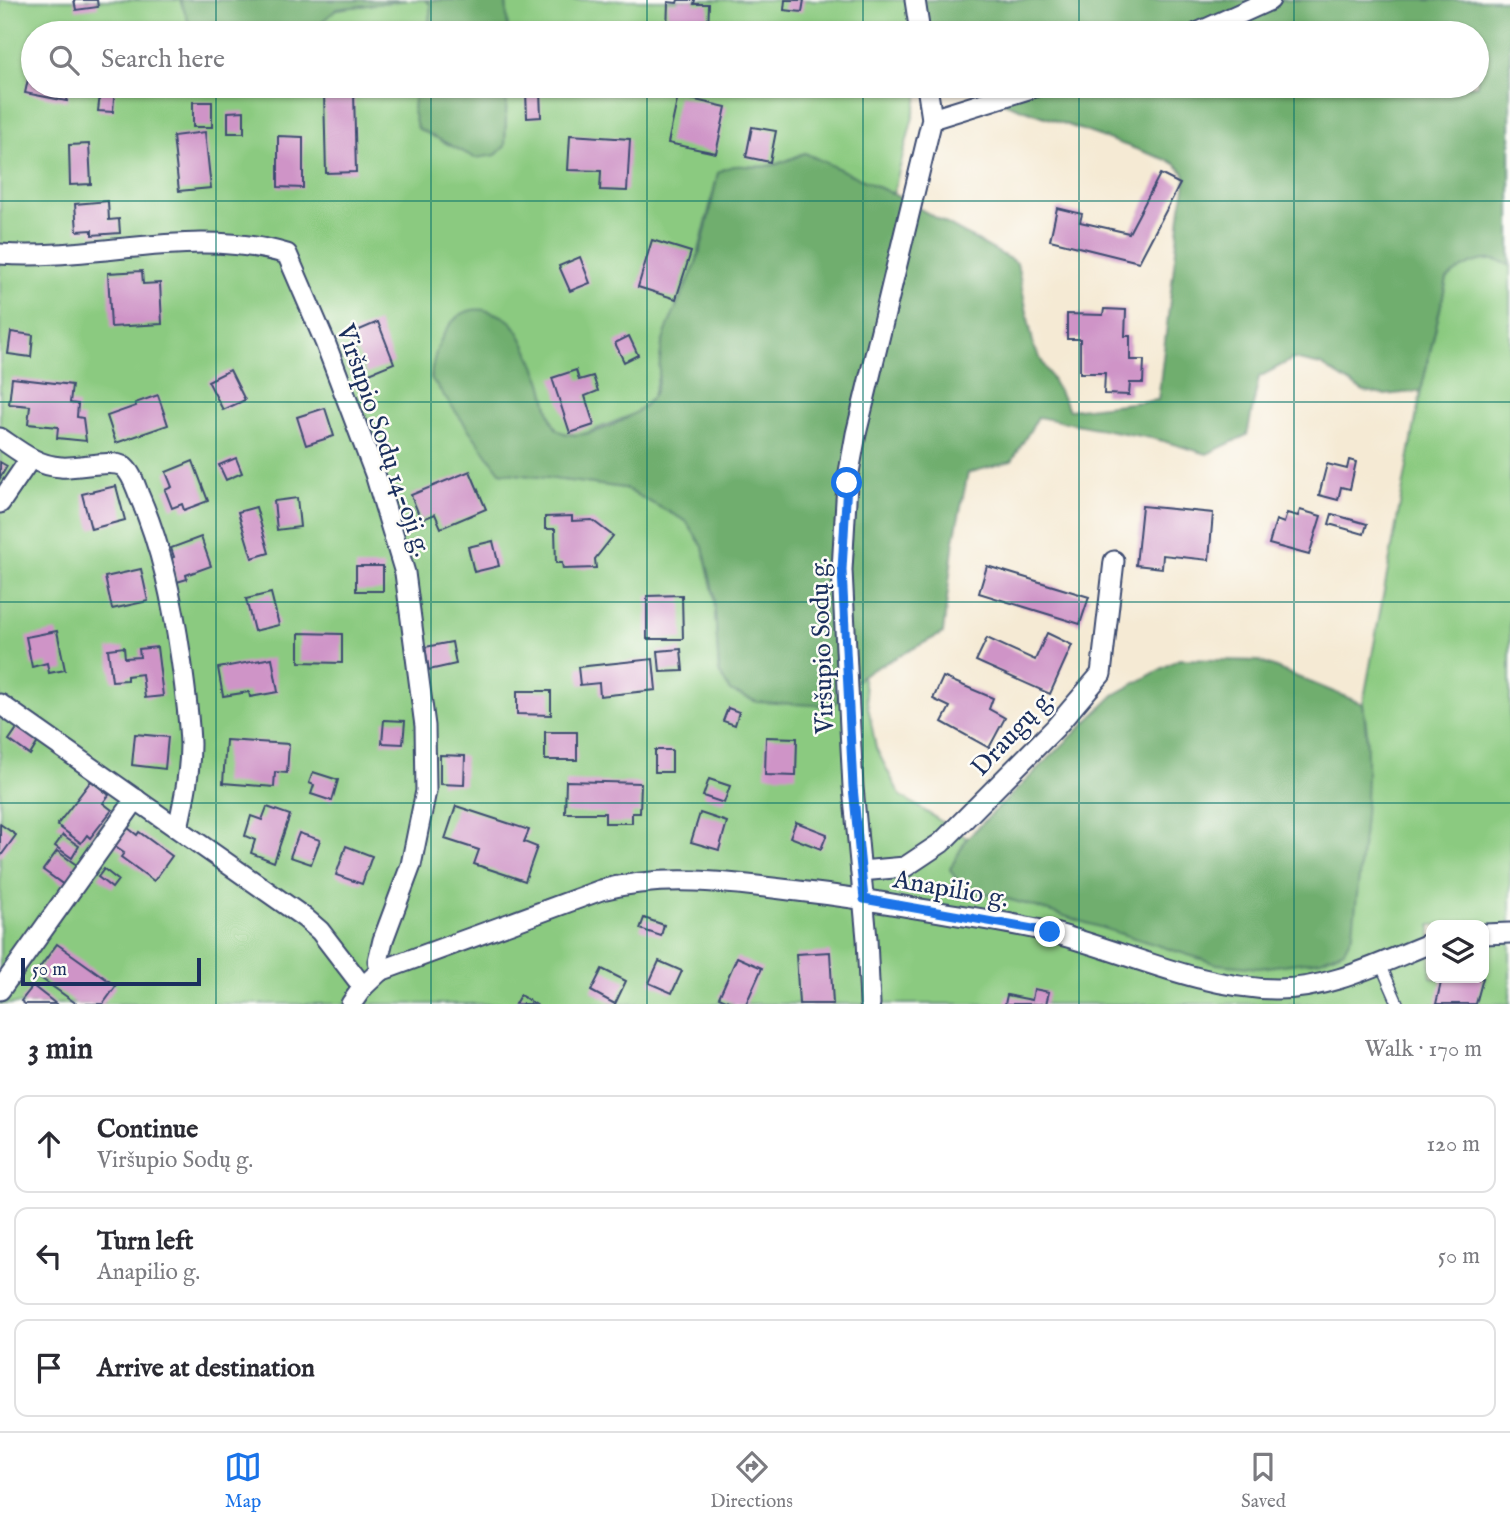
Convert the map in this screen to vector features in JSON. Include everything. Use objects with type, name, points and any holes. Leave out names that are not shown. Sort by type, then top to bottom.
[{"type":"street","points":[[915,0],[918,21]]},
{"type":"street","points":[[1224,21],[1270,0]]},
{"type":"street","name":"Viršupio Sodų g.","points":[[870,1004],[864,899],[853,787],[842,570],[847,483],[856,434],[932,119],[929,98]]},
{"type":"street","points":[[932,119],[999,98]]},
{"type":"street","name":"Viršupio Sodų 14-oji g.","points":[[0,254],[65,255],[215,242],[261,246],[286,254],[325,342],[375,474],[405,573],[410,611],[425,726],[426,791],[411,865],[377,961],[380,971]]},
{"type":"street","points":[[0,438],[30,459],[59,467],[87,467],[111,463],[121,465],[130,473],[152,525],[173,601],[187,704],[190,745],[188,779],[178,828]]},
{"type":"street","points":[[0,503],[30,459]]},
{"type":"street","name":"Draugų g.","points":[[861,871],[905,867],[941,843],[1055,728],[1101,674],[1114,561]]},
{"type":"street","points":[[0,704],[320,931],[363,987]]},
{"type":"street","points":[[0,990],[136,799]]},
{"type":"street","name":"Anapilio g.","points":[[351,1004],[363,987],[380,971],[601,890],[626,883],[674,880],[864,899],[1050,932],[1191,975],[1263,988],[1306,988],[1426,945]]},
{"type":"street","points":[[1489,933],[1510,933]]},
{"type":"lane","points":[[1380,963],[1398,1004]]},
{"type":"green space","points":[[0,0],[180,0],[188,21],[21,21],[21,98],[426,98],[505,146],[507,98],[918,98],[893,194],[805,153],[772,165],[736,166],[718,173],[696,263],[662,344],[653,396],[637,413],[579,436],[559,432],[553,425],[541,381],[500,472],[624,488],[686,521],[703,547],[714,595],[719,672],[832,706],[862,675],[876,748],[900,795],[967,838],[950,869],[961,887],[1026,904],[1365,762],[1367,731],[1363,704],[1421,391],[1447,279],[1477,261],[1494,260],[1510,266],[1510,1004],[0,1004]]},
{"type":"green space","points":[[180,0],[406,0],[337,9],[323,21],[188,21]]},
{"type":"green space","points":[[406,0],[425,0],[431,5],[429,21],[323,21],[337,9]]},
{"type":"green space","points":[[425,0],[506,0],[507,21],[429,21],[431,5]]},
{"type":"green space","points":[[506,0],[921,0],[922,21],[507,21]]},
{"type":"green space","points":[[921,0],[1510,0],[1510,266],[1494,260],[1485,260],[1461,269],[1447,279],[1421,391],[1385,395],[1364,392],[1321,365],[1293,359],[1259,377],[1247,435],[1207,454],[1156,439],[1038,417],[1012,461],[968,473],[954,540],[943,633],[862,675],[832,706],[757,702],[730,691],[719,672],[714,595],[703,547],[686,521],[624,488],[500,472],[431,378],[440,341],[454,320],[475,310],[488,311],[507,319],[515,327],[539,374],[552,420],[558,430],[568,434],[580,434],[608,427],[635,413],[655,391],[665,335],[699,255],[718,173],[736,166],[760,167],[777,164],[805,153],[893,194],[1017,263],[1034,347],[1069,410],[1158,400],[1185,175],[1170,161],[991,98],[1489,98],[1489,21],[922,21]]},
{"type":"green space","points":[[414,98],[507,98],[505,146],[496,155],[475,158],[417,128],[413,111]]},
{"type":"green space","points":[[1179,659],[1259,661],[1363,704],[1367,760],[1365,818],[1353,933],[1344,950],[1321,960],[1259,968],[1217,964],[1026,904],[961,887],[950,869],[967,838],[1114,695]]},
{"type":"building","points":[[74,0],[97,0],[98,7],[76,10]]},
{"type":"building","points":[[678,0],[695,0],[694,4],[709,4],[708,21],[667,21],[668,2],[677,3]]},
{"type":"building","points":[[785,0],[804,0],[802,12],[784,10]]},
{"type":"building","points":[[100,98],[114,98],[113,112],[98,111]]},
{"type":"building","points":[[324,98],[354,98],[356,172],[326,173]]},
{"type":"building","points":[[526,98],[540,98],[541,117],[527,118]]},
{"type":"building","points":[[678,98],[726,107],[716,153],[668,143]]},
{"type":"building","points":[[193,102],[212,102],[212,127],[193,127]]},
{"type":"building","points":[[244,111],[244,133],[228,133],[228,112]]},
{"type":"building","points":[[752,127],[776,131],[770,162],[746,157]]},
{"type":"building","points":[[205,132],[211,188],[179,191],[173,136]]},
{"type":"building","points":[[570,135],[630,139],[627,191],[600,190],[601,171],[568,170]]},
{"type":"building","points":[[278,136],[303,137],[303,188],[278,187]]},
{"type":"building","points":[[89,144],[91,184],[70,185],[69,145]]},
{"type":"building","points":[[1160,174],[1180,184],[1139,262],[1050,240],[1057,208],[1082,214],[1080,222],[1129,233]]},
{"type":"building","points":[[108,201],[109,220],[119,219],[120,233],[92,235],[92,230],[77,231],[75,204]]},
{"type":"building","points":[[652,240],[691,252],[676,299],[638,287]]},
{"type":"building","points":[[580,257],[590,283],[570,291],[559,266]]},
{"type":"building","points":[[142,271],[143,284],[160,283],[162,324],[111,327],[108,273]]},
{"type":"building","points":[[1104,309],[1126,310],[1125,336],[1130,336],[1130,360],[1144,360],[1143,383],[1130,383],[1129,395],[1104,394],[1105,373],[1080,373],[1080,339],[1067,339],[1067,314],[1103,315]]},
{"type":"building","points":[[378,322],[394,363],[367,374],[350,334]]},
{"type":"building","points":[[11,332],[33,335],[31,357],[8,354]]},
{"type":"building","points":[[629,336],[638,355],[624,362],[615,343]]},
{"type":"building","points":[[230,370],[245,400],[223,410],[208,381]]},
{"type":"building","points":[[576,370],[579,380],[593,376],[598,391],[585,396],[594,425],[570,433],[552,378]]},
{"type":"building","points":[[12,378],[72,385],[70,403],[78,404],[77,417],[83,418],[86,441],[57,438],[58,427],[28,424],[30,406],[9,404]]},
{"type":"building","points":[[158,395],[168,425],[116,443],[107,416]]},
{"type":"building","points":[[325,408],[334,436],[306,445],[297,417]]},
{"type":"building","points":[[236,458],[242,473],[226,480],[219,465]]},
{"type":"building","points":[[1349,460],[1356,462],[1350,489],[1341,487],[1338,500],[1319,495],[1327,464],[1347,469]]},
{"type":"building","points":[[193,461],[208,501],[184,510],[182,504],[172,508],[165,490],[172,487],[166,472]]},
{"type":"building","points":[[0,462],[7,466],[0,478]]},
{"type":"building","points":[[470,471],[486,509],[441,528],[435,514],[421,520],[411,495]]},
{"type":"building","points":[[116,486],[125,520],[91,529],[82,494]]},
{"type":"building","points":[[297,498],[300,527],[277,530],[274,501]]},
{"type":"building","points":[[1142,506],[1213,513],[1209,560],[1163,555],[1162,568],[1136,565]]},
{"type":"building","points":[[256,507],[269,553],[252,558],[238,512]]},
{"type":"building","points":[[1300,510],[1321,516],[1309,555],[1269,544],[1276,520],[1284,523],[1287,513],[1298,516]]},
{"type":"building","points":[[1332,514],[1367,524],[1364,534],[1329,524]]},
{"type":"building","points":[[572,516],[572,521],[592,520],[613,536],[595,559],[596,568],[563,569],[562,563],[556,563],[555,529],[545,529],[545,517]]},
{"type":"building","points":[[201,537],[211,566],[186,575],[187,579],[177,582],[169,559],[174,557],[171,548]]},
{"type":"building","points":[[493,541],[499,566],[474,572],[468,547]]},
{"type":"building","points":[[356,566],[383,566],[383,591],[356,591]]},
{"type":"building","points":[[987,566],[1089,597],[1080,624],[979,593]]},
{"type":"building","points":[[141,569],[148,601],[112,609],[105,577]]},
{"type":"building","points":[[271,593],[279,625],[254,631],[246,599]]},
{"type":"building","points":[[682,595],[683,639],[647,639],[647,596]]},
{"type":"building","points":[[57,631],[65,670],[49,673],[47,663],[32,667],[26,637]]},
{"type":"building","points":[[299,633],[342,634],[342,663],[299,662]]},
{"type":"building","points":[[1047,633],[1072,645],[1050,694],[976,661],[987,638],[1035,660]]},
{"type":"building","points":[[452,642],[456,664],[429,670],[425,647]]},
{"type":"building","points":[[124,647],[125,658],[140,657],[139,649],[157,647],[163,696],[145,698],[142,674],[127,676],[127,680],[112,681],[108,649]]},
{"type":"building","points":[[681,649],[683,671],[660,672],[658,651]]},
{"type":"building","points":[[272,658],[278,692],[250,697],[249,692],[223,696],[218,668]]},
{"type":"building","points":[[653,659],[656,690],[600,696],[599,683],[580,685],[578,667]]},
{"type":"building","points":[[943,677],[993,698],[989,709],[1005,718],[989,748],[942,722],[950,707],[933,699]]},
{"type":"building","points":[[517,691],[551,691],[551,715],[517,714]]},
{"type":"building","points":[[728,708],[739,712],[735,725],[723,721]]},
{"type":"building","points":[[384,720],[405,721],[403,744],[382,743]]},
{"type":"building","points":[[18,727],[38,742],[30,755],[9,740]]},
{"type":"building","points":[[545,732],[577,732],[577,760],[545,760]]},
{"type":"building","points":[[135,734],[168,737],[165,769],[132,765]]},
{"type":"building","points":[[766,737],[797,738],[796,776],[765,775]]},
{"type":"building","points":[[226,740],[289,744],[287,773],[275,772],[274,787],[223,783]]},
{"type":"building","points":[[655,750],[672,750],[672,772],[655,772]]},
{"type":"building","points":[[440,755],[465,756],[464,785],[440,784]]},
{"type":"building","points":[[313,772],[338,780],[332,801],[311,794],[314,785],[309,783]]},
{"type":"building","points":[[709,779],[730,786],[724,803],[703,796]]},
{"type":"building","points":[[91,781],[109,795],[103,803],[112,810],[90,838],[87,835],[81,843],[57,825]]},
{"type":"building","points":[[566,781],[641,783],[640,813],[632,813],[632,823],[605,823],[605,813],[565,813]]},
{"type":"building","points":[[456,806],[529,830],[524,842],[537,847],[525,881],[474,864],[479,850],[445,839]]},
{"type":"building","points":[[267,807],[290,815],[274,862],[251,853],[255,840],[245,836],[251,816],[262,820]]},
{"type":"building","points":[[700,813],[727,822],[719,850],[691,842]]},
{"type":"building","points":[[796,822],[827,834],[821,849],[790,837]]},
{"type":"building","points":[[0,824],[16,835],[0,857]]},
{"type":"building","points":[[128,828],[137,835],[139,832],[172,856],[154,881],[121,857],[124,853],[114,846]]},
{"type":"building","points":[[299,833],[320,840],[311,864],[290,857]]},
{"type":"building","points":[[63,835],[79,846],[72,858],[55,846]]},
{"type":"building","points":[[346,846],[372,856],[362,884],[336,875]]},
{"type":"building","points":[[57,851],[78,866],[64,885],[43,870]]},
{"type":"building","points":[[104,869],[118,880],[112,888],[98,877]]},
{"type":"building","points":[[644,918],[664,925],[661,936],[640,929]]},
{"type":"building","points":[[57,944],[116,986],[103,1004],[77,1004],[35,974]]},
{"type":"building","points":[[830,952],[833,1004],[799,1004],[796,954]]},
{"type":"building","points":[[737,957],[762,968],[746,1004],[735,1004],[719,997]]},
{"type":"building","points":[[659,961],[682,971],[672,993],[649,983]]},
{"type":"building","points":[[602,969],[626,981],[615,1004],[591,991]]},
{"type":"building","points":[[1441,983],[1482,983],[1476,1004],[1436,1004]]},
{"type":"building","points":[[33,986],[56,1004],[25,1004],[21,1001]]},
{"type":"building","points":[[1034,989],[1049,992],[1046,1004],[1005,1004],[1007,995],[1032,1000]]},
{"type":"building","points":[[520,995],[535,1004],[515,1004]]},
{"type":"route","points":[[847,483],[842,570],[853,787],[864,899],[1050,932]]}]
